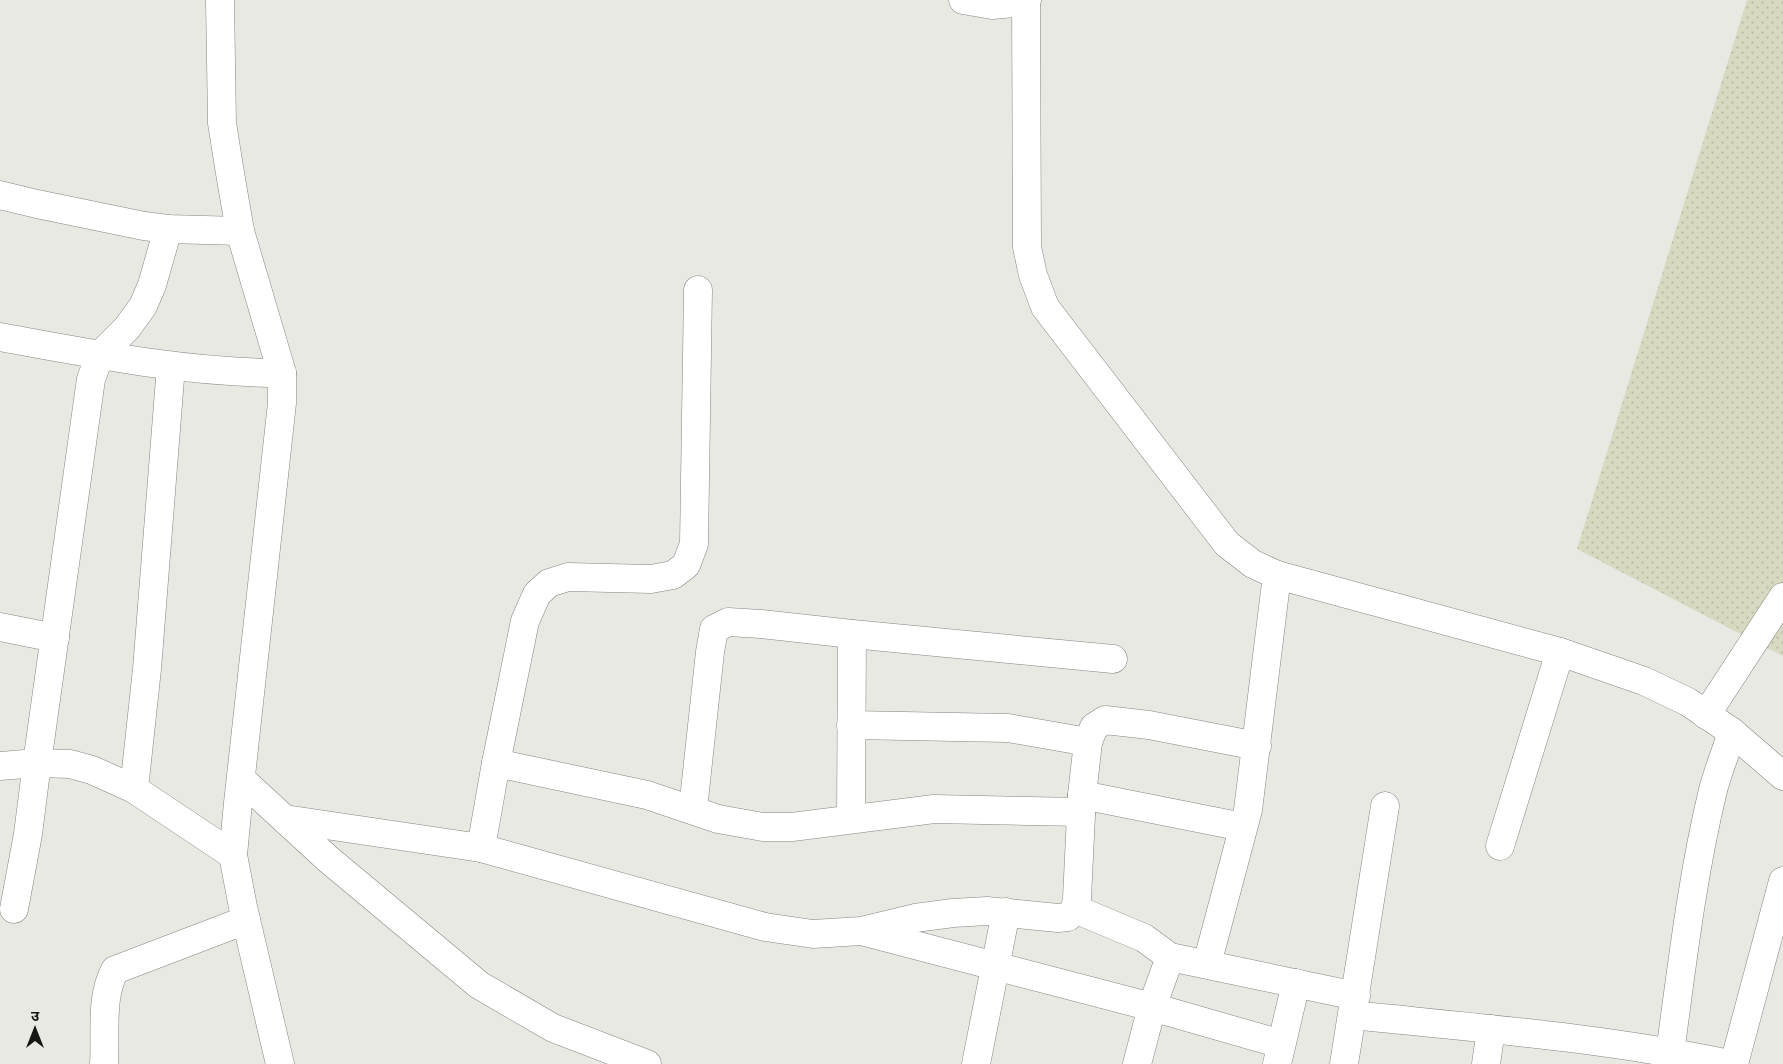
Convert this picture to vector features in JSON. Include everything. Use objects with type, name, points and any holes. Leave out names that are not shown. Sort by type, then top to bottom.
[{"type":"street","points":[[220,0],[222,123],[240,231],[282,373],[282,403],[233,855],[246,920],[280,1064]]},
{"type":"street","points":[[963,0],[992,6],[1026,1],[1027,247],[1033,275],[1045,307],[1227,544],[1253,564],[1277,575],[1560,652],[1644,681],[1688,702],[1732,732],[1783,776]]},
{"type":"street","points":[[0,195],[168,229],[240,231]]},
{"type":"street","points":[[14,909],[28,834],[92,379],[100,355],[127,328],[143,306],[152,285],[168,229]]},
{"type":"street","points":[[481,848],[496,762],[525,621],[537,594],[549,584],[568,577],[651,579],[673,575],[686,565],[694,544],[698,290]]},
{"type":"street","points":[[0,338],[171,366],[206,370],[282,373]]},
{"type":"street","points":[[134,789],[148,659],[171,366]]},
{"type":"street","points":[[1207,964],[1248,810],[1277,575]]},
{"type":"street","points":[[1706,715],[1783,597]]},
{"type":"street","points":[[693,809],[714,629],[728,622],[1113,659]]},
{"type":"street","points":[[0,627],[55,638]]},
{"type":"street","points":[[851,818],[852,634]]},
{"type":"street","points":[[1500,846],[1560,652]]},
{"type":"street","points":[[285,819],[481,848],[765,926],[813,934],[861,931],[915,918],[953,913],[1006,912],[1058,918],[1068,917],[1075,909],[1081,804],[1088,742],[1094,727],[1105,720],[1149,725],[1257,746]]},
{"type":"street","points":[[851,725],[1008,728],[1088,742]]},
{"type":"street","points":[[1682,1058],[1688,926],[1713,789],[1732,732]]},
{"type":"street","points":[[496,762],[647,794],[718,819],[763,827],[792,826],[934,809],[1081,804],[1243,826]]},
{"type":"street","points":[[0,766],[70,764],[92,770],[134,789],[233,855]]},
{"type":"street","points":[[241,779],[328,859],[479,985],[553,1028],[646,1064]]},
{"type":"street","points":[[1344,1064],[1385,806]]},
{"type":"street","points":[[1734,1064],[1783,881]]},
{"type":"street","points":[[1075,909],[1144,938],[1170,957],[1296,983],[1354,1005],[1491,1029],[1730,1064]]},
{"type":"street","points":[[976,1064],[1006,912]]},
{"type":"street","points":[[104,1064],[106,999],[108,982],[115,970],[246,920]]},
{"type":"street","points":[[861,931],[1152,1007],[1279,1054],[1296,983]]},
{"type":"street","points":[[1137,1064],[1152,1007],[1170,957]]},
{"type":"street","points":[[1486,1064],[1491,1029]]},
{"type":"green space","points":[[1747,0],[1783,0],[1783,656],[1577,549]]}]
